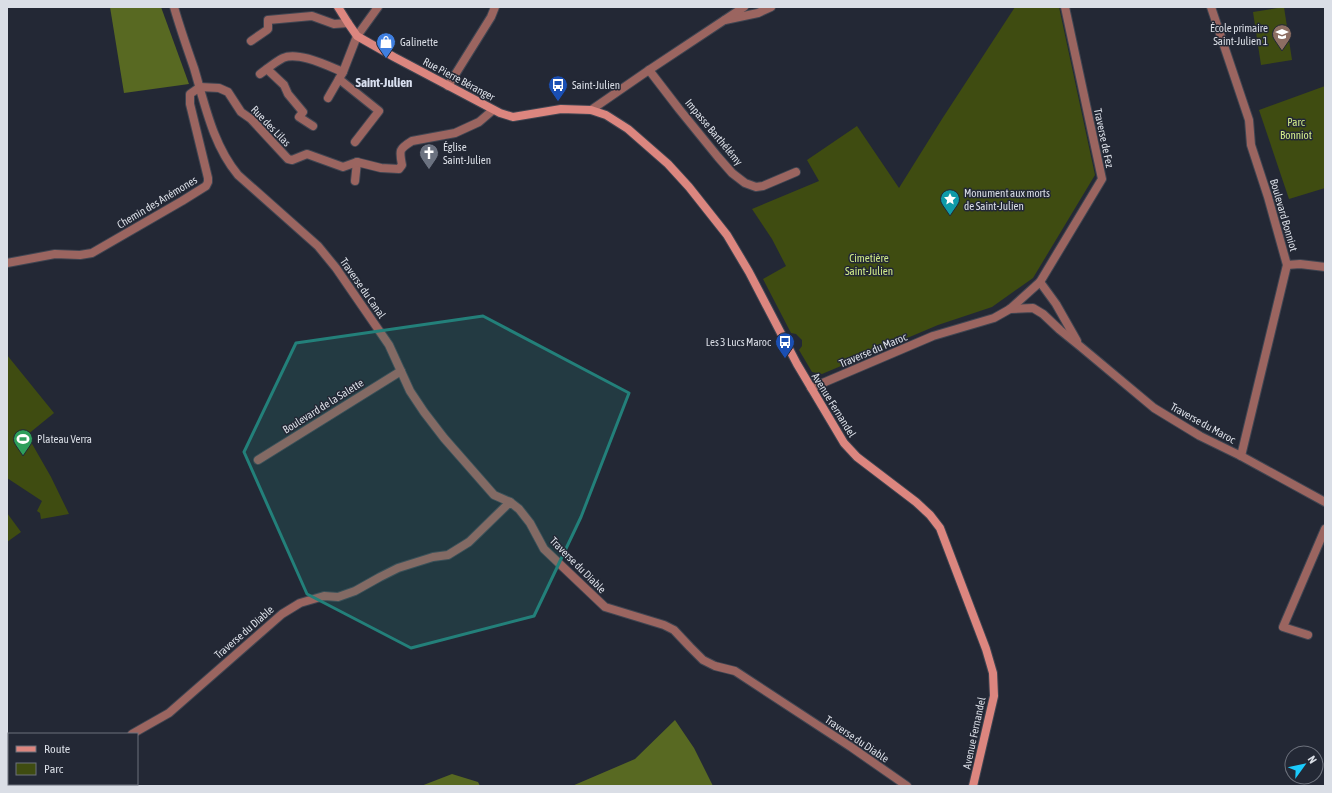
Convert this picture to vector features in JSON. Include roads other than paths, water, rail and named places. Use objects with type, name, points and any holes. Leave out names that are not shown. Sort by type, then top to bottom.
[{"type":"main road","name":"Rue Pierre Béranger","points":[[338,7],[357,36],[493,110],[513,117],[560,109],[591,110]]},
{"type":"main road","name":"Avenue Fernandel","points":[[591,110],[606,115],[628,129],[668,164],[689,187],[727,235],[749,272],[797,364],[844,443],[857,457],[916,502],[930,515],[940,528],[986,649],[993,673],[994,696],[973,786]]},
{"type":"street","points":[[174,7],[200,88]]},
{"type":"street","points":[[328,98],[341,75],[357,36],[378,7]]},
{"type":"street","points":[[448,86],[491,17],[495,7]]},
{"type":"street","points":[[591,110],[744,7]]},
{"type":"street","points":[[722,21],[758,13],[771,7]]},
{"type":"street","name":"Traverse de Fez","points":[[1040,282],[1102,179],[1065,7]]},
{"type":"street","name":"Boulevard Bonniot","points":[[1211,7],[1249,120],[1251,145],[1268,197],[1287,265],[1241,456]]},
{"type":"street","points":[[251,41],[268,29],[268,20],[312,16],[334,24],[348,23]]},
{"type":"street","points":[[260,74],[284,58],[290,56],[311,60],[341,75],[379,111],[355,142]]},
{"type":"street","points":[[267,69],[284,85],[288,94],[304,112],[298,117],[313,126]]},
{"type":"street","name":"Impasse Barthélémy","points":[[649,70],[718,157],[732,173],[745,183],[756,187],[763,186],[796,172]]},
{"type":"street","name":"Rue des Lilas","points":[[200,88],[219,88],[228,92],[242,112],[251,119],[288,159],[292,160],[307,154],[343,167],[357,162]]},
{"type":"street","name":"Chemin des Anémones","points":[[7,263],[55,254],[80,255],[92,253],[206,186],[208,178],[190,104],[190,94],[200,88]]},
{"type":"street","name":"Traverse du Canal","points":[[200,88],[220,147],[231,167],[238,175],[318,246],[336,268],[389,345],[410,391],[424,412],[444,438],[494,495],[510,502]]},
{"type":"street","points":[[355,181],[357,162],[381,168],[399,169],[402,165],[400,152],[412,141],[455,133],[479,122],[493,110]]},
{"type":"street","points":[[1287,265],[1300,264],[1325,267]]},
{"type":"street","name":"Traverse du Maroc","points":[[811,388],[933,336],[994,318],[1010,309],[1040,282],[1056,304],[1081,347]]},
{"type":"street","name":"Traverse du Maroc","points":[[1010,309],[1033,308],[1043,314],[1060,330],[1154,408],[1200,436],[1241,456],[1325,502]]},
{"type":"street","name":"Boulevard de la Salette","points":[[258,460],[401,371]]},
{"type":"street","name":"Traverse du Diable","points":[[134,733],[169,713],[282,614],[300,602],[324,596],[338,597],[355,591],[398,568],[433,557],[448,555],[469,542],[510,502],[519,509],[530,523],[544,549],[605,607],[664,625],[674,630],[704,660],[715,666],[735,671],[851,747],[906,786]]},
{"type":"street","points":[[1308,636],[1283,627],[1325,529]]},
{"type":"place","name":"École primaire Saint-Julien 1","points":[[1282,51]]},
{"type":"place","name":"Galinette","points":[[386,59]]},
{"type":"place","name":"Saint-Julien","points":[[558,102]]},
{"type":"place","name":"Église Saint-Julien","points":[[429,170]]},
{"type":"place","name":"Monument aux morts de Saint-Julien","points":[[950,216]]},
{"type":"place","name":"Les 3 Lucs Maroc","points":[[785,359]]},
{"type":"place","name":"Plateau Verra","points":[[23,456]]},
{"type":"district","name":"Saint-Julien","points":[[384,82]]},
{"type":"park label","name":"Parc Bonniot","points":[[1296,128]]},
{"type":"park label","name":"Cimetière Saint-Julien","points":[[869,264]]}]
